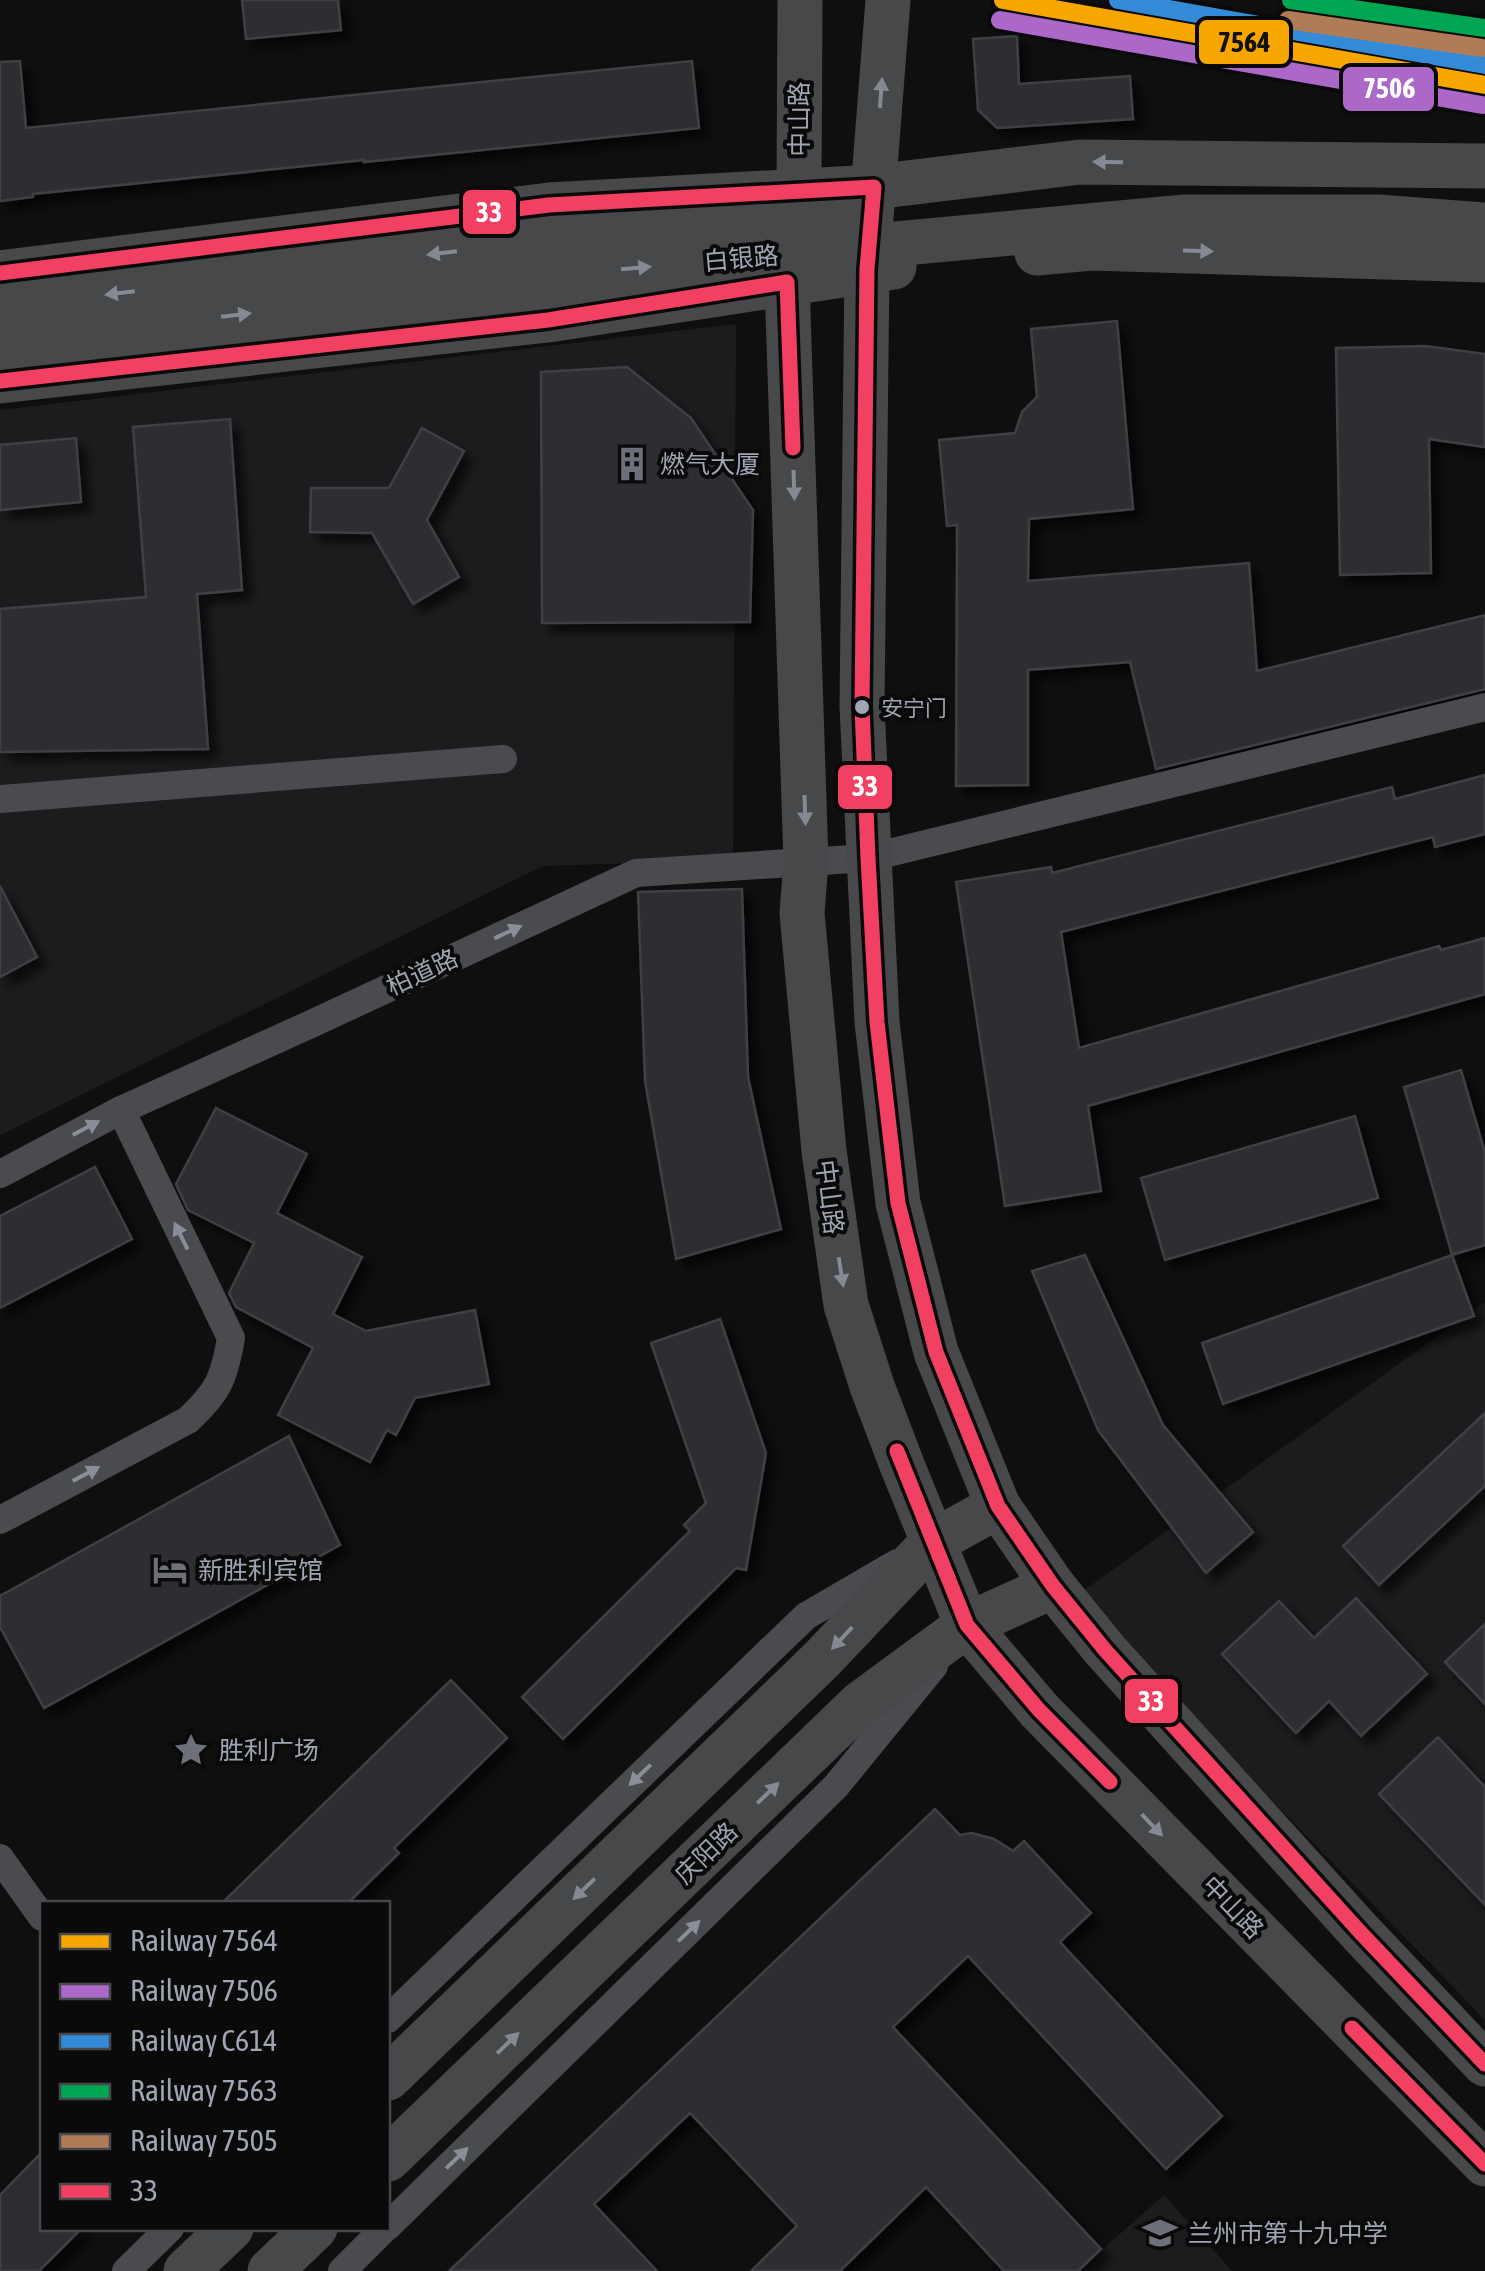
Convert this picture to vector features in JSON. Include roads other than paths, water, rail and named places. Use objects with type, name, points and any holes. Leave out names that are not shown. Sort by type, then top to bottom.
[{"type":"main road","name":"中山路","points":[[800,0],[799,191],[787,282],[806,862],[802,913],[824,1151],[846,1305],[872,1386],[967,1625],[1040,1710],[1485,2164]]},
{"type":"main road","points":[[888,0],[867,269],[862,706],[878,1022],[898,1203],[936,1352],[998,1506],[1052,1586],[1360,1932],[1485,2064]]},
{"type":"main road","points":[[0,273],[549,205],[874,187],[1080,162],[1485,166]]},
{"type":"main road","name":"白银路","points":[[0,308],[539,241],[1184,190],[1379,190],[1485,198]]},
{"type":"main road","name":"白银路","points":[[0,345],[539,277],[1185,218],[1378,218],[1485,225]]},
{"type":"main road","points":[[0,382],[548,320],[867,269],[1091,248],[1485,260]]},
{"type":"main road","points":[[390,2076],[822,1659],[933,1542],[998,1506]]},
{"type":"main road","name":"庆阳路","points":[[390,2156],[862,1703],[967,1625],[1052,1586]]},
{"type":"main road","points":[[186,2271],[227,2231]]},
{"type":"main road","points":[[270,2271],[312,2231]]},
{"type":"street","name":"柏道路","points":[[0,1174],[120,1110],[636,872],[868,858],[1485,707]]},
{"type":"street","points":[[0,799],[504,760]]},
{"type":"street","points":[[0,1520],[188,1420],[211,1398],[226,1370],[231,1338],[120,1110]]},
{"type":"street","points":[[390,2017],[806,1616],[933,1542]]},
{"type":"street","points":[[390,2224],[836,1786],[967,1625]]},
{"type":"street","points":[[0,1858],[40,1915]]},
{"type":"street","points":[[126,2271],[167,2231]]},
{"type":"street","points":[[342,2271],[383,2231]]},
{"type":"rail line","name":"7564","points":[[1003,0],[1485,85]]},
{"type":"rail line","name":"C614","points":[[1118,0],[1485,65]]},
{"type":"rail line","name":"7563","points":[[1291,0],[1485,28]]},
{"type":"rail line","name":"7506","points":[[1000,20],[1482,105]]},
{"type":"rail line","name":"7505","points":[[1288,20],[1482,48]]},
{"type":"place","name":"燃气大厦","points":[[632,464]]},
{"type":"place","name":"安宁门","points":[[862,707]]},
{"type":"place","name":"新胜利宾馆","points":[[170,1570]]},
{"type":"place","name":"胜利广场","points":[[191,1750]]},
{"type":"place","name":"兰州市第十九中学","points":[[1160,2233]]}]
